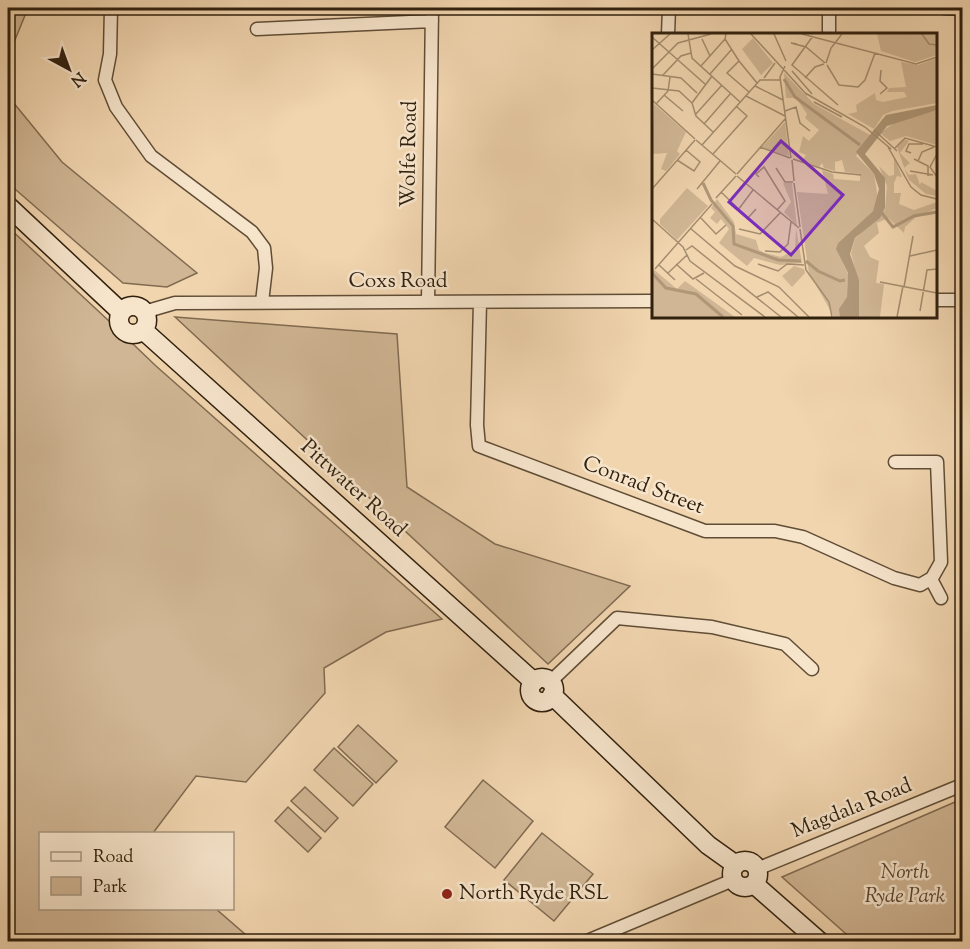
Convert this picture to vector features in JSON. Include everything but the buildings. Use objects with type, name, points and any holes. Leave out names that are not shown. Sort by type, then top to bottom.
[{"type":"main road","points":[[8,206],[122,312],[119,322],[125,332],[136,334],[143,321]]},
{"type":"main road","name":"Pittwater Road","points":[[143,321],[545,686],[734,872]]},
{"type":"main road","points":[[734,872],[748,862],[755,877],[820,942]]},
{"type":"street","points":[[111,8],[111,54],[105,80],[116,108],[151,156],[252,232],[264,249],[266,268],[262,302]]},
{"type":"street","name":"Wolfe Road","points":[[428,302],[432,8]]},
{"type":"street","points":[[668,33],[669,8]]},
{"type":"street","points":[[829,8],[829,33]]},
{"type":"street","points":[[944,8],[963,9]]},
{"type":"street","points":[[257,29],[432,21]]},
{"type":"street","points":[[937,300],[963,300]]},
{"type":"street","name":"Conrad Street","points":[[480,302],[477,414],[479,446],[705,531],[775,531],[803,537],[894,578],[920,585],[931,579]]},
{"type":"street","name":"Coxs Road","points":[[143,321],[174,303],[652,302]]},
{"type":"street","points":[[895,462],[937,462],[941,562],[931,579],[941,598]]},
{"type":"street","points":[[545,686],[617,618],[712,627],[785,644],[812,669]]},
{"type":"street","name":"Magdala Road","points":[[755,877],[963,785]]},
{"type":"street","points":[[585,942],[628,926],[734,872]]},
{"type":"green space","points":[[8,8],[28,8],[8,57]]},
{"type":"green space","points":[[8,96],[62,162],[197,273],[167,287],[123,283],[8,183]]},
{"type":"green space","points":[[8,227],[156,366],[442,619],[386,632],[324,668],[325,693],[246,782],[196,776],[154,832],[39,832],[39,910],[217,910],[253,941],[8,941]]},
{"type":"green space","points":[[175,317],[397,334],[407,487],[495,544],[630,586],[548,664]]},
{"type":"green space","points":[[358,725],[397,761],[376,783],[338,747]]},
{"type":"green space","points":[[334,748],[373,784],[353,806],[314,770]]},
{"type":"green space","points":[[483,780],[533,821],[495,868],[445,827]]},
{"type":"green space","points":[[305,787],[338,818],[325,832],[291,801]]},
{"type":"green space","name":"North Ryde Park","points":[[962,799],[962,941],[854,941],[782,877]]},
{"type":"green space","points":[[288,807],[321,838],[308,852],[275,821]]},
{"type":"green space","points":[[542,833],[593,874],[554,921],[504,880]]},
{"type":"place","name":"North Ryde RSL","points":[[447,894]]}]
